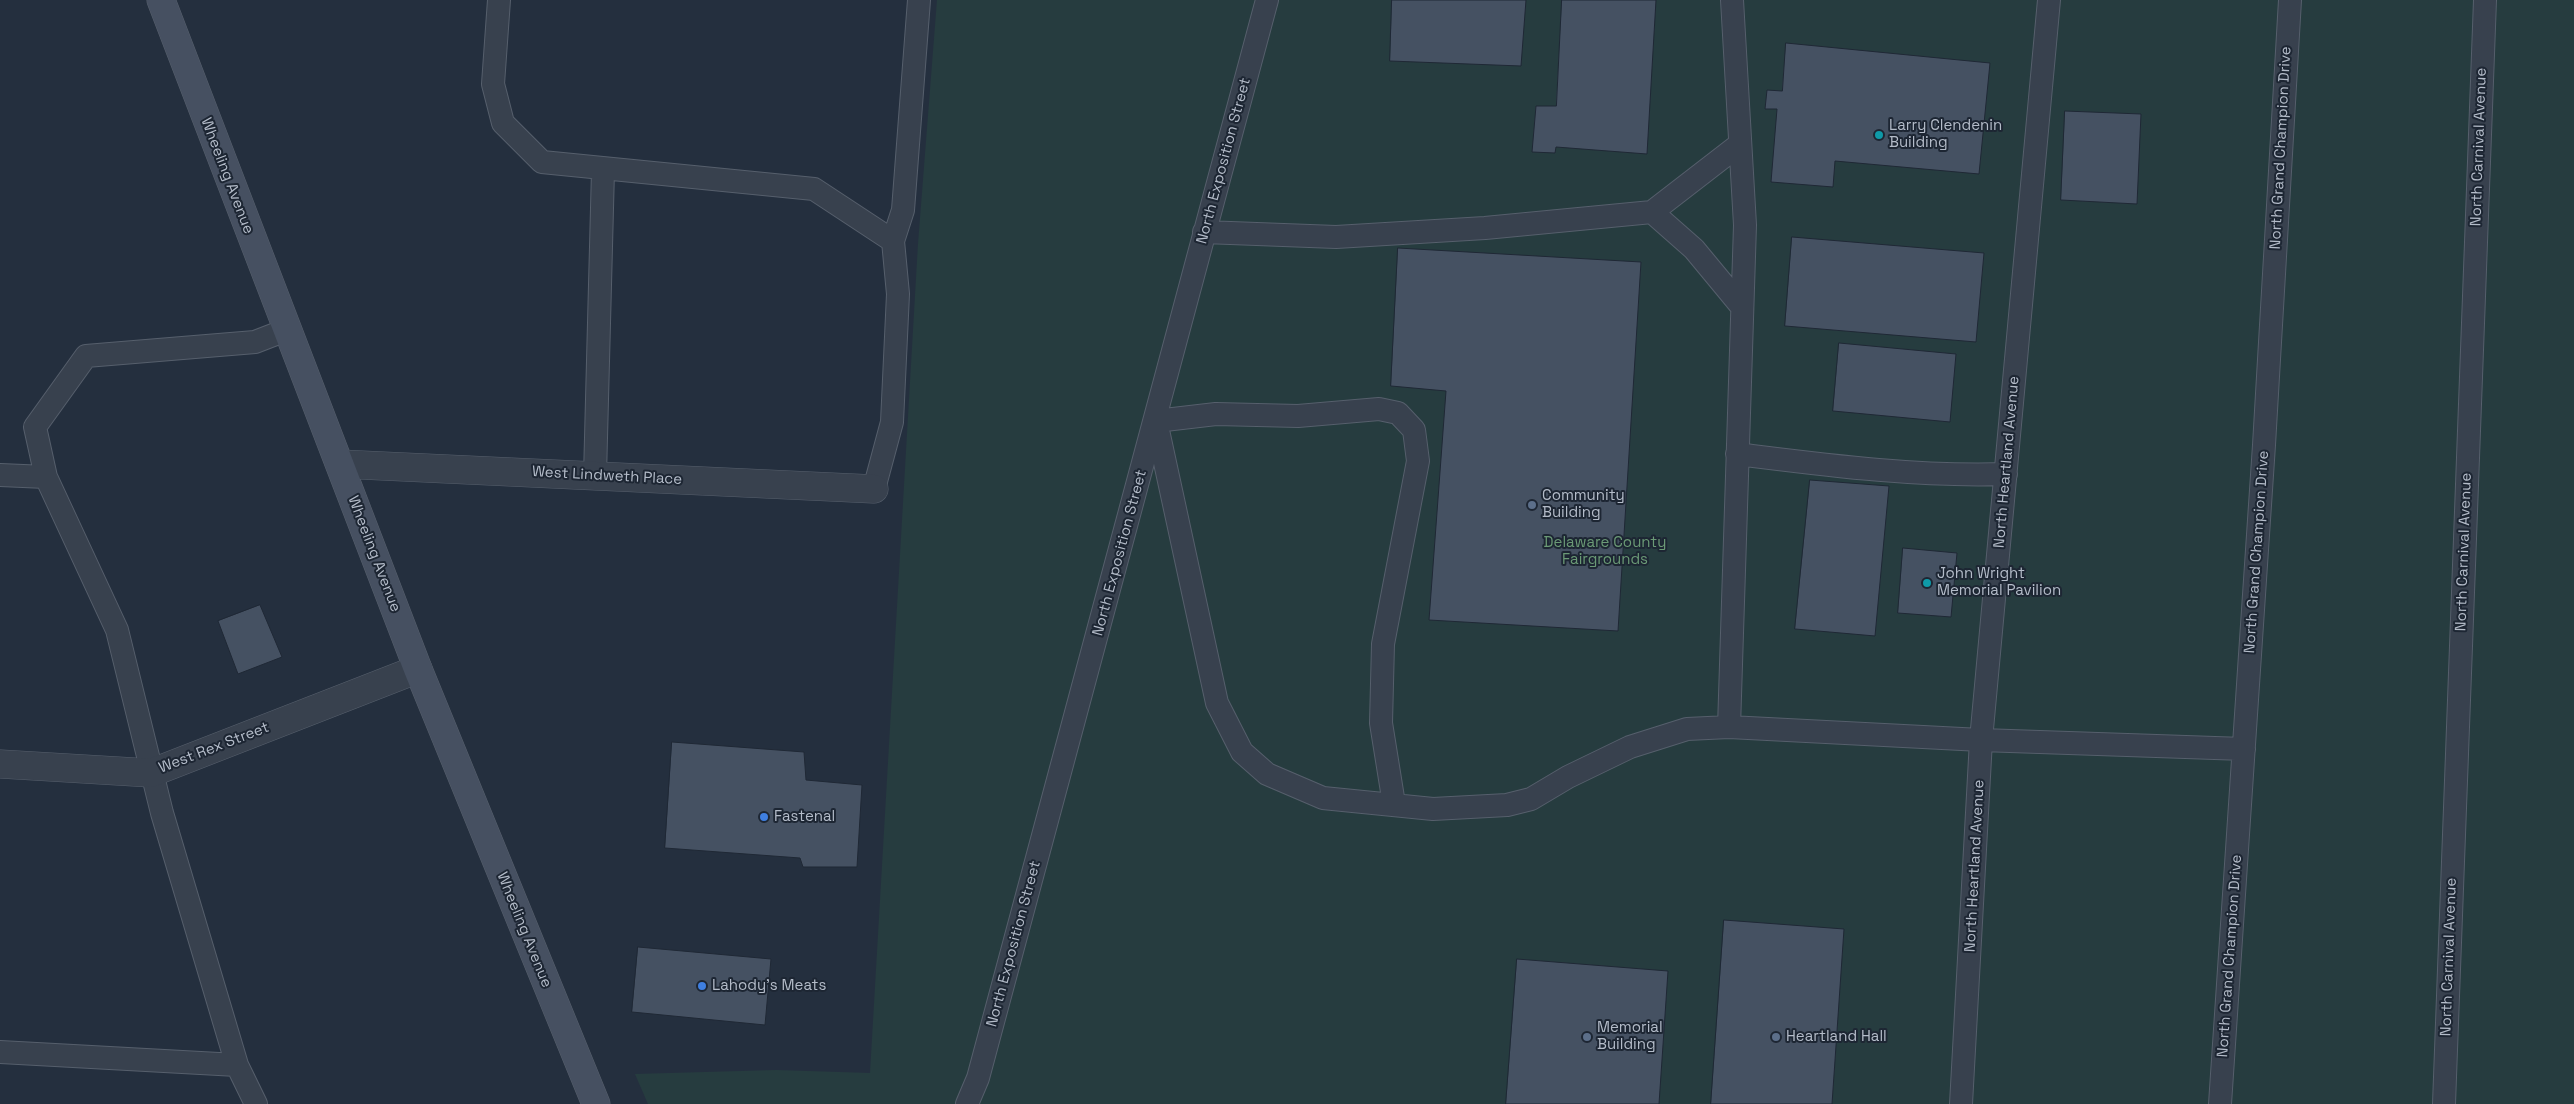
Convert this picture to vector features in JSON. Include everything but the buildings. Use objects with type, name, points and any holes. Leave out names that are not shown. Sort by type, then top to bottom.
[{"type":"main road","name":"Wheeling Avenue","points":[[161,0],[286,330],[340,464],[418,669],[596,1104]]},
{"type":"street","name":"West Lindweth Place","points":[[340,464],[874,489]]},
{"type":"street","name":"West Rex Street","points":[[0,764],[151,773],[418,669]]},
{"type":"lane","points":[[499,0],[493,84],[503,123],[542,162],[603,170],[814,189],[893,241]]},
{"type":"lane","points":[[874,489],[892,422],[898,294],[893,241],[903,210],[918,0]]},
{"type":"lane","name":"North Exposition Street","points":[[967,1104],[978,1078],[1156,421],[1204,232],[1267,0]]},
{"type":"lane","points":[[1729,727],[1745,225],[1732,0]]},
{"type":"lane","name":"North Heartland Avenue","points":[[1961,1104],[1981,740],[2049,0]]},
{"type":"lane","name":"North Grand Champion Drive","points":[[2220,1104],[2290,0]]},
{"type":"lane","name":"North Carnival Avenue","points":[[2444,1104],[2485,0]]},
{"type":"lane","points":[[1204,232],[1336,237],[1484,228],[1652,212],[1740,144]]},
{"type":"lane","points":[[596,476],[603,170]]},
{"type":"lane","points":[[1652,212],[1694,249],[1742,306]]},
{"type":"lane","points":[[256,1104],[237,1065],[151,773],[117,630],[46,477],[35,427],[86,356],[255,342],[286,330]]},
{"type":"lane","points":[[1394,804],[1381,723],[1383,644],[1418,461],[1414,430],[1398,413],[1379,409],[1298,416],[1216,414],[1156,421],[1217,703],[1242,752],[1267,774],[1323,798],[1434,809],[1507,805],[1531,798],[1568,777],[1630,747],[1687,729],[1729,727],[1981,740],[2244,749]]},
{"type":"lane","points":[[1737,454],[1832,466],[1966,476],[2006,474]]},
{"type":"lane","points":[[0,475],[46,477]]},
{"type":"lane","points":[[0,1052],[237,1065]]},
{"type":"green space","name":"Delaware County Fairgrounds","points":[[937,0],[2574,0],[2574,1104],[648,1104],[635,1074],[776,1070],[870,1073],[918,244]]},
{"type":"place","name":"Larry Clendenin Building","points":[[1879,135]]},
{"type":"place","name":"Community Building","points":[[1532,505]]},
{"type":"place","name":"John Wright Memorial Pavilion","points":[[1927,583]]},
{"type":"place","name":"Fastenal","points":[[764,817]]},
{"type":"place","name":"Lahody's Meats","points":[[702,986]]},
{"type":"place","name":"Memorial Building","points":[[1587,1037]]},
{"type":"place","name":"Heartland Hall","points":[[1776,1037]]}]
